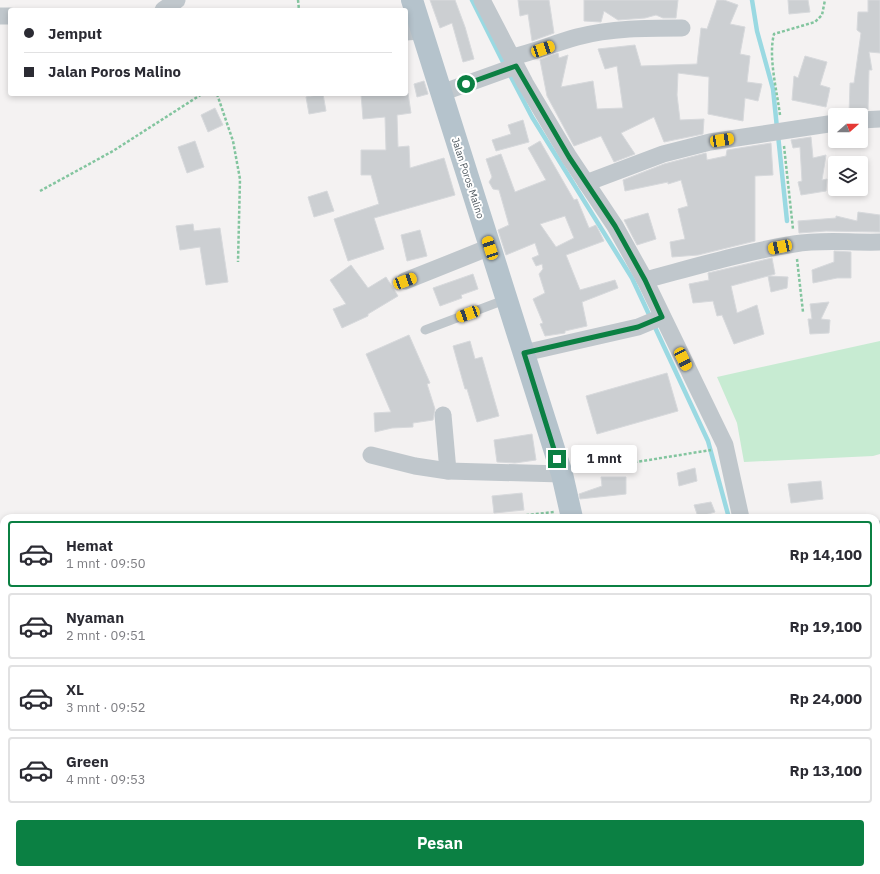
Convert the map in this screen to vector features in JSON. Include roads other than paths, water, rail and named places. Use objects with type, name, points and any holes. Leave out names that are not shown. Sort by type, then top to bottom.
[{"type":"main road","name":"Jalan Poros Malino","points":[[412,0],[413,31],[441,93],[562,474],[571,514]]},
{"type":"street","points":[[166,8],[177,0]]},
{"type":"street","points":[[482,0],[514,61],[586,183],[615,226],[645,280],[659,319],[725,445],[740,514]]},
{"type":"street","points":[[441,93],[531,53],[578,37],[615,30],[682,28]]},
{"type":"street","points":[[868,120],[880,119]]},
{"type":"street","points":[[586,183],[663,154],[710,142],[828,124]]},
{"type":"street","points":[[645,280],[722,259],[795,244],[831,241],[880,242]]},
{"type":"street","points":[[405,281],[490,248]]},
{"type":"street","points":[[524,353],[638,327],[659,319]]},
{"type":"street","points":[[443,415],[448,471]]},
{"type":"street","points":[[371,455],[415,466],[448,471],[562,474]]},
{"type":"lane","points":[[425,330],[507,299]]},
{"type":"waterway","points":[[472,0],[505,66]]},
{"type":"waterway","points":[[752,0],[757,31],[773,89],[777,128]]},
{"type":"waterway","points":[[509,73],[532,117],[632,278],[708,441],[728,514]]},
{"type":"waterway","points":[[778,135],[787,221]]}]
